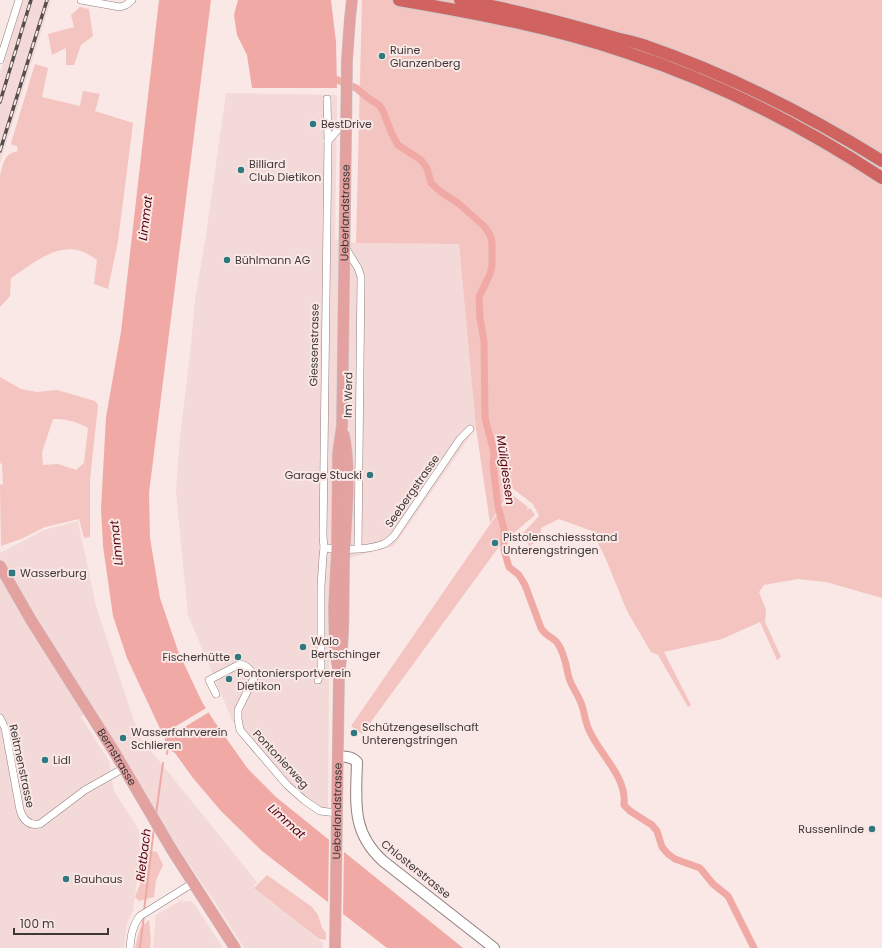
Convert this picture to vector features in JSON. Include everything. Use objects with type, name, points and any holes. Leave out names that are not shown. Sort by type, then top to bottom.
[{"type":"highway","points":[[399,0],[530,25],[596,43],[653,61],[744,99],[795,125],[832,146],[882,178]]},
{"type":"highway","points":[[460,0],[571,24],[641,44],[672,55],[724,76],[777,101],[824,126],[882,162]]},
{"type":"highway","points":[[832,146],[845,149],[882,173]]},
{"type":"main road","name":"Ueberlandstrasse","points":[[335,948],[339,674],[344,638],[338,453],[342,426],[347,70],[352,0]]},
{"type":"main road","name":"Bernstrasse","points":[[0,566],[31,620],[234,948]]},
{"type":"street","points":[[0,60],[18,0]]},
{"type":"street","points":[[84,0],[120,7],[126,5],[132,0]]},
{"type":"street","name":"Giessenstrasse","points":[[318,680],[321,668],[321,586],[322,556],[324,548],[323,522],[328,141],[327,99]]},
{"type":"street","points":[[328,141],[341,126],[346,117]]},
{"type":"street","name":"Im Werd","points":[[345,246],[358,268],[361,277],[358,548]]},
{"type":"street","name":"Seebergstrasse","points":[[341,549],[385,544],[394,536],[460,439],[470,429]]},
{"type":"street","points":[[324,548],[341,549]]},
{"type":"street","name":"Pontonierweg","points":[[216,694],[209,680],[240,664],[245,665],[255,676],[238,710],[240,730],[287,785],[304,800],[316,809],[324,812],[337,813]]},
{"type":"street","name":"Reitmenstrasse","points":[[0,718],[5,728],[20,810],[22,817],[28,823],[40,824],[85,790],[124,768]]},
{"type":"street","name":"Chlosterstrasse","points":[[338,756],[350,757],[357,762],[356,806],[358,822],[369,846],[383,861],[494,948]]},
{"type":"street","points":[[130,948],[132,929],[140,916],[193,883]]},
{"type":"shaded area","points":[[23,0],[51,0],[0,163],[0,75]]},
{"type":"shaded area","points":[[362,0],[882,0],[882,598],[826,582],[798,579],[764,585],[759,592],[766,610],[765,622],[781,657],[777,660],[760,622],[722,639],[664,652],[691,705],[688,707],[658,655],[651,652],[627,611],[605,557],[592,531],[559,519],[541,528],[540,540],[529,546],[523,533],[539,516],[533,504],[512,488],[490,523],[476,428],[459,244],[356,243]]},
{"type":"shaded area","points":[[80,7],[89,9],[93,36],[81,45],[74,65],[66,65],[66,48],[52,55],[48,34],[74,27],[71,15]]},
{"type":"shaded area","points":[[35,64],[48,68],[42,97],[80,106],[83,91],[100,94],[95,111],[133,123],[118,241],[108,289],[94,284],[97,260],[81,251],[71,249],[62,250],[44,257],[11,278],[10,296],[0,307],[0,176],[3,163],[9,154],[18,151],[17,146],[12,145],[11,143]]},
{"type":"shaded area","points":[[226,93],[337,95],[335,239],[356,243],[459,244],[476,428],[394,546],[330,563],[328,811],[305,800],[232,720],[188,615],[176,492],[180,437],[195,300],[206,235]]},
{"type":"shaded area","points":[[0,377],[21,389],[37,392],[57,390],[95,401],[98,405],[90,479],[90,537],[84,538],[79,519],[45,527],[21,539],[1,546],[0,485],[3,484],[2,464],[0,463]],"holes":[[[53,419],[75,422],[88,428],[84,463],[76,470],[58,464],[43,465],[42,452]]]},
{"type":"shaded area","points":[[511,494],[528,507],[526,510],[530,508],[535,515],[501,544],[362,734],[351,726]]},
{"type":"shaded area","points":[[78,521],[96,606],[139,736],[257,882],[253,887],[323,943],[323,948],[244,948],[176,845],[93,709],[81,717],[109,761],[114,791],[139,830],[140,854],[137,877],[138,880],[133,911],[127,923],[124,948],[0,948],[0,553],[44,530]]},
{"type":"shaded area","points":[[147,850],[157,852],[163,865],[156,880],[154,897],[139,901],[135,897],[140,884],[138,867],[139,862]]},
{"type":"shaded area","points":[[267,875],[312,907],[318,915],[322,928],[326,933],[326,940],[319,939],[254,888]]},
{"type":"shaded area","points":[[182,900],[183,902],[191,901],[195,905],[223,948],[153,948],[156,915]]},
{"type":"shaded area","points":[[149,920],[151,940],[150,948],[135,948],[140,928]]},
{"type":"water","name":"Limmat","points":[[159,0],[211,0],[149,493],[150,538],[160,598],[178,651],[202,702],[248,769],[276,797],[463,948],[387,948],[262,851],[221,811],[193,778],[175,753],[168,749],[127,658],[113,616],[103,546],[101,509],[106,417],[121,332]]},
{"type":"water","points":[[238,0],[331,0],[336,42],[337,88],[252,88],[247,55],[237,35],[234,15]]},
{"type":"pier","points":[[208,707],[211,711],[163,740],[161,735]]},
{"type":"pier","points":[[329,839],[344,850],[343,916],[328,905]]},
{"type":"waterway","name":"Müligiessen","points":[[330,73],[333,78],[356,88],[379,105],[398,145],[421,160],[427,168],[431,183],[441,192],[458,203],[484,226],[490,235],[492,242],[492,265],[490,274],[479,297],[480,318],[484,341],[485,418],[494,452],[493,465],[498,506],[504,529],[504,550],[509,567],[519,575],[525,585],[541,628],[556,642],[564,656],[569,678],[581,703],[588,729],[622,785],[624,805],[630,811],[652,825],[657,831],[662,847],[668,854],[675,859],[700,868],[713,884],[728,896],[754,948]]},
{"type":"waterway","name":"Rietbach","points":[[167,754],[168,747]]},
{"type":"waterway","name":"Rietbach","points":[[156,814],[163,763]]},
{"type":"waterway","name":"Rietbach","points":[[144,911],[154,828]]},
{"type":"waterway","name":"Rietbach","points":[[140,948],[144,915]]},
{"type":"railway","points":[[0,102],[31,0]]},
{"type":"railway","points":[[0,151],[47,0]]},
{"type":"place","name":"Ruine Glanzenberg","points":[[382,56]]},
{"type":"place","name":"BestDrive","points":[[313,124]]},
{"type":"place","name":"Billiard Club Dietikon","points":[[241,170]]},
{"type":"place","name":"Bühlmann AG","points":[[227,260]]},
{"type":"place","name":"Garage Stucki","points":[[370,475]]},
{"type":"place","name":"Pistolenschiessstand Unterengstringen","points":[[495,543]]},
{"type":"place","name":"Wasserburg","points":[[12,573]]},
{"type":"place","name":"Walo Bertschinger","points":[[303,647]]},
{"type":"place","name":"Fischerhütte","points":[[238,657]]},
{"type":"place","name":"Pontoniersportverein Dietikon","points":[[229,679]]},
{"type":"place","name":"Schützengesellschaft Unterengstringen","points":[[354,733]]},
{"type":"place","name":"Wasserfahrverein Schlieren","points":[[123,738]]},
{"type":"place","name":"Lidl","points":[[45,760]]},
{"type":"place","name":"Russenlinde","points":[[872,829]]},
{"type":"place","name":"Bauhaus","points":[[66,879]]}]
